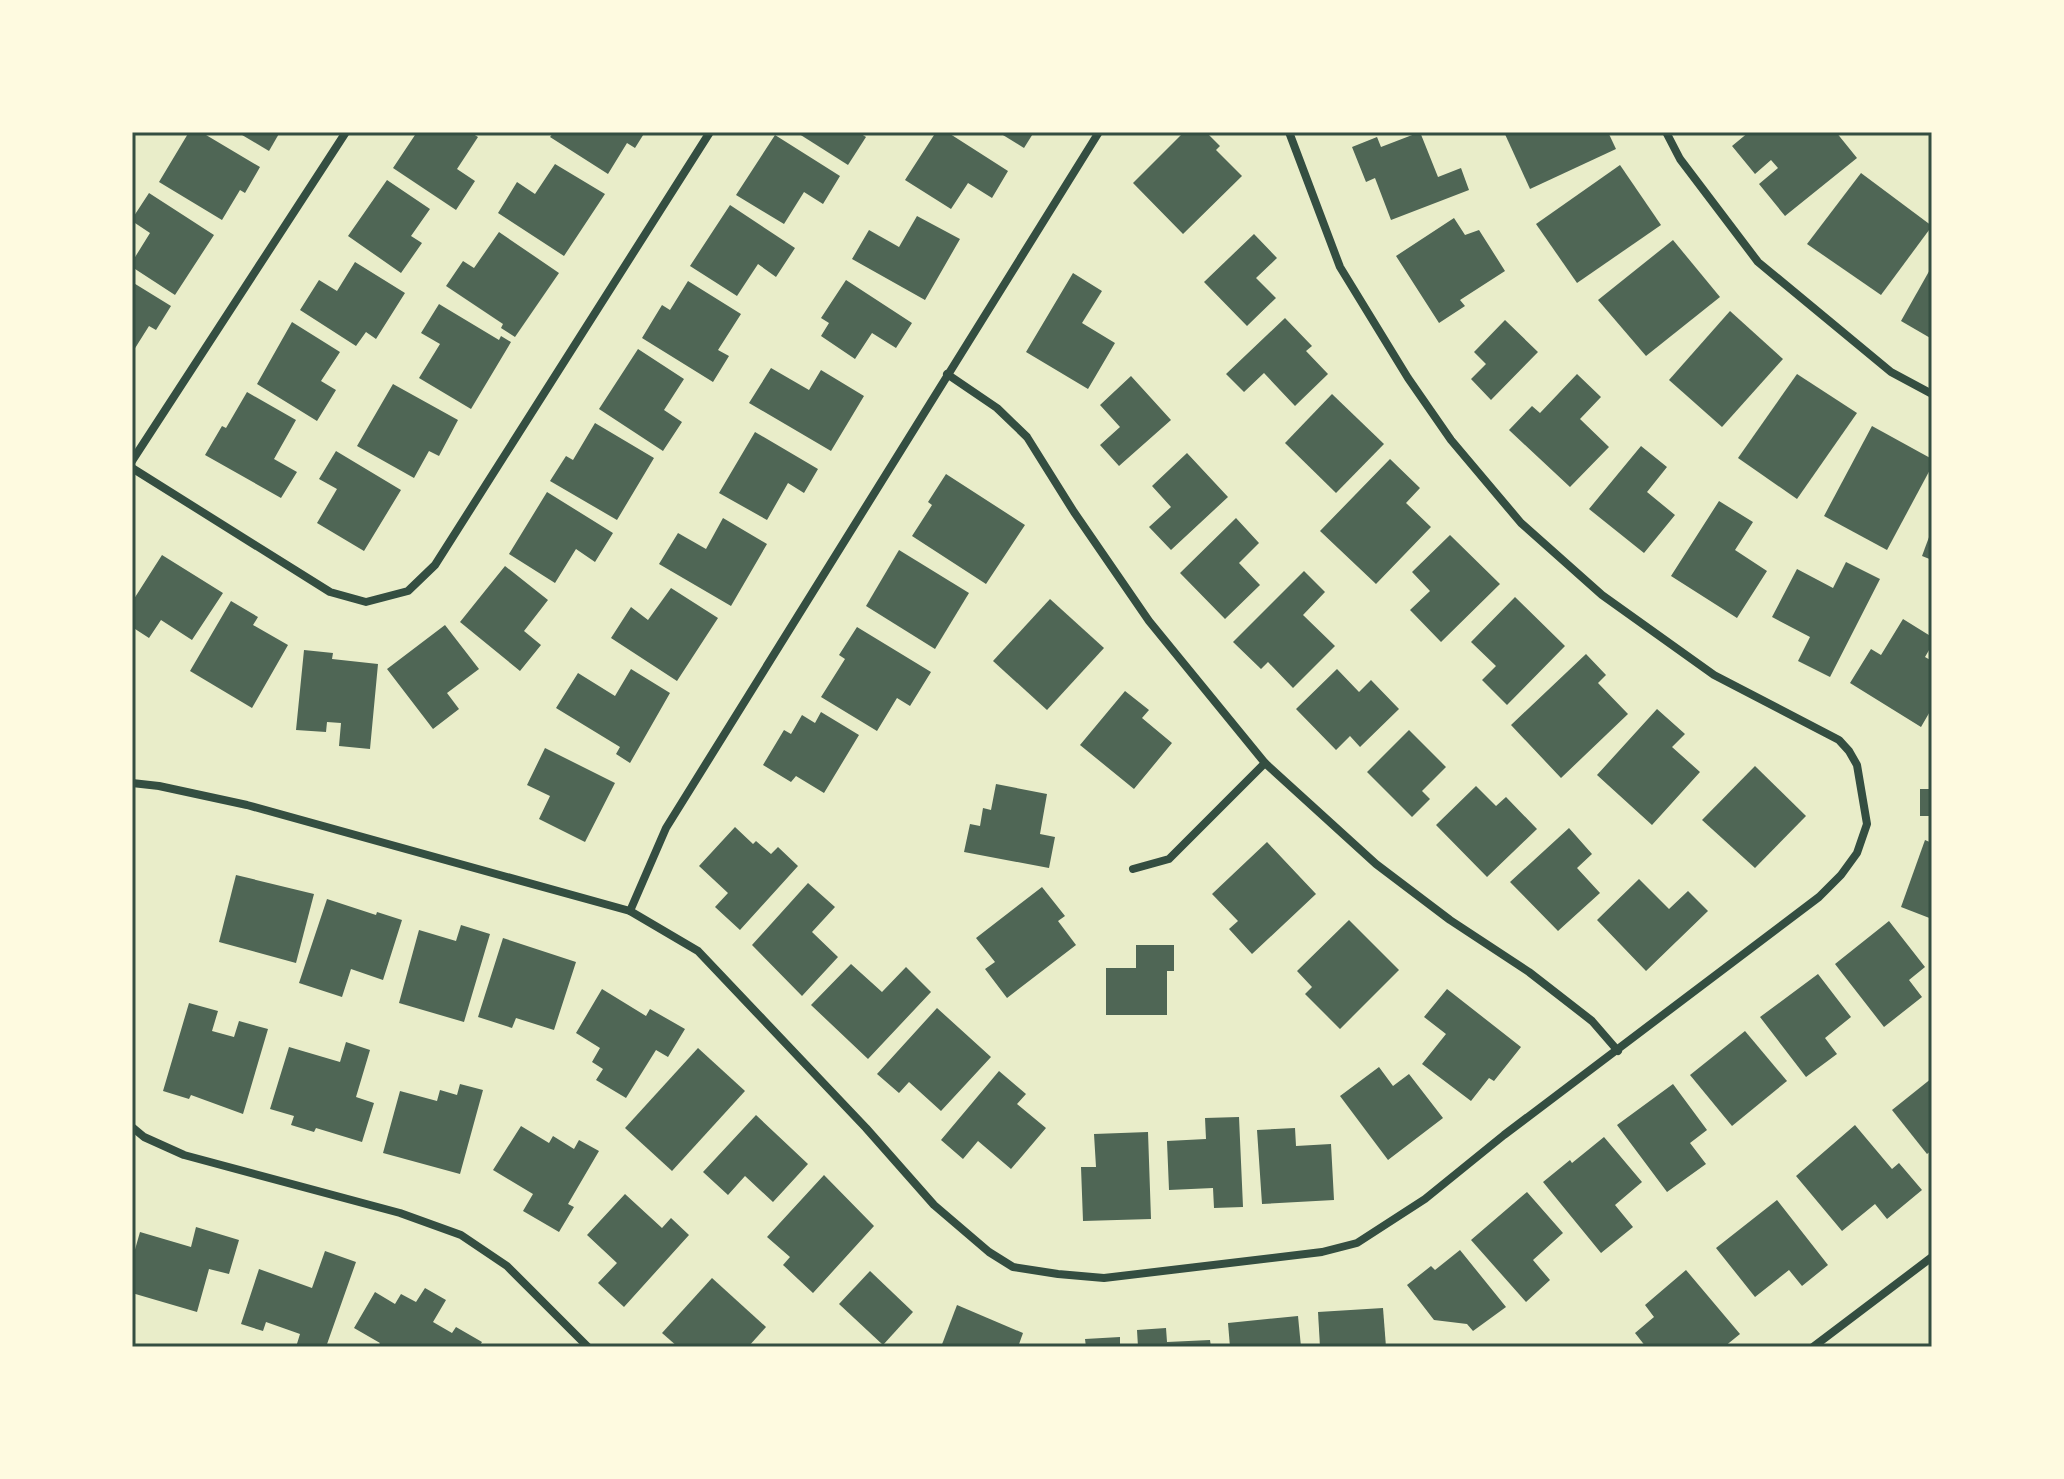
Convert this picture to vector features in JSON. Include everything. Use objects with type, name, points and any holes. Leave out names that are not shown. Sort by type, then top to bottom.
[{"type":"street","points":[[132,461],[346,132]]},
{"type":"street","points":[[132,468],[330,592],[366,602],[408,591],[435,565],[710,132]]},
{"type":"street","points":[[630,911],[666,828],[1099,132]]},
{"type":"street","points":[[132,783],[247,805],[630,911],[698,951],[866,1128],[934,1205],[989,1252],[1013,1267],[1104,1278],[1322,1252],[1357,1243],[1425,1199],[1504,1135],[1819,897],[1857,853],[1867,824],[1857,765],[1839,740],[1714,675],[1602,595],[1521,523],[1451,440],[1408,378],[1340,267],[1289,132]]},
{"type":"street","points":[[1666,132],[1680,159],[1758,262],[1891,372],[1932,394]]},
{"type":"street","points":[[947,374],[997,408],[1027,437],[1149,621],[1265,763],[1376,864],[1450,920],[1529,972],[1592,1021],[1618,1051]]},
{"type":"street","points":[[1133,869],[1169,859],[1265,763]]},
{"type":"street","points":[[132,1127],[144,1137],[184,1155],[400,1213],[461,1235],[507,1266],[588,1347]]},
{"type":"street","points":[[1813,1347],[1932,1257]]},
{"type":"building","points":[[189,132],[201,132],[260,167],[245,193],[240,190],[222,220],[159,182]]},
{"type":"building","points":[[237,132],[280,132],[269,151]]},
{"type":"building","points":[[417,132],[470,132],[478,137],[457,169],[475,181],[456,210],[393,168]]},
{"type":"building","points":[[554,132],[645,132],[635,148],[627,143],[608,174],[550,137]]},
{"type":"building","points":[[796,132],[858,132],[866,137],[848,165]]},
{"type":"building","points":[[936,132],[947,132],[1008,171],[992,198],[968,183],[951,209],[905,180]]},
{"type":"building","points":[[998,132],[1034,132],[1024,148]]},
{"type":"building","points":[[1184,132],[1206,132],[1220,146],[1216,150],[1242,176],[1183,234],[1133,183]]},
{"type":"building","points":[[1420,132],[1438,177],[1461,168],[1469,190],[1391,220],[1375,178],[1366,182],[1352,147],[1377,137],[1381,147]]},
{"type":"building","points":[[1504,132],[1608,132],[1616,149],[1530,189]]},
{"type":"building","points":[[1749,132],[1836,132],[1857,158],[1785,216],[1759,184],[1778,168],[1771,160],[1755,174],[1732,146]]},
{"type":"building","points":[[775,135],[840,176],[823,204],[804,192],[784,224],[736,195]]},
{"type":"building","points":[[555,164],[605,194],[564,256],[498,213],[517,182],[535,194]]},
{"type":"building","points":[[1620,165],[1661,225],[1577,283],[1536,224]]},
{"type":"building","points":[[1861,173],[1932,226],[1881,295],[1807,244]]},
{"type":"building","points":[[387,180],[430,209],[411,236],[422,243],[401,273],[348,236]]},
{"type":"building","points":[[149,193],[214,235],[175,295],[132,267],[150,233],[132,219]]},
{"type":"building","points":[[730,205],[795,248],[776,277],[758,264],[737,296],[690,266]]},
{"type":"building","points":[[917,216],[960,239],[925,300],[852,259],[869,230],[899,247]]},
{"type":"building","points":[[1454,218],[1465,235],[1479,230],[1505,271],[1460,300],[1465,306],[1439,323],[1396,256]]},
{"type":"building","points":[[499,232],[559,273],[515,337],[501,328],[503,324],[446,286],[463,261],[474,268]]},
{"type":"building","points":[[1254,234],[1277,258],[1256,278],[1276,298],[1247,326],[1204,282]]},
{"type":"building","points":[[1673,240],[1720,297],[1646,356],[1598,300]]},
{"type":"building","points":[[355,262],[405,293],[376,339],[366,332],[356,346],[300,310],[319,280],[337,291]]},
{"type":"building","points":[[1932,266],[1932,339],[1901,321]]},
{"type":"building","points":[[1073,273],[1102,291],[1082,323],[1115,343],[1088,389],[1026,352]]},
{"type":"building","points":[[846,280],[912,323],[896,348],[872,333],[855,359],[821,336],[829,323],[821,318]]},
{"type":"building","points":[[688,281],[741,314],[718,350],[729,356],[713,382],[642,338],[662,305],[670,310]]},
{"type":"building","points":[[132,282],[171,306],[156,330],[149,326],[132,353]]},
{"type":"building","points":[[439,304],[499,340],[501,336],[511,342],[471,409],[419,378],[440,344],[421,333]]},
{"type":"building","points":[[1730,311],[1783,359],[1722,427],[1669,380]]},
{"type":"building","points":[[1285,318],[1312,346],[1306,351],[1328,374],[1295,406],[1264,373],[1244,392],[1226,374]]},
{"type":"building","points":[[1505,320],[1538,352],[1491,400],[1471,379],[1486,364],[1474,352]]},
{"type":"building","points":[[292,322],[340,352],[321,381],[336,390],[317,421],[257,384]]},
{"type":"building","points":[[638,349],[684,379],[664,410],[682,422],[663,451],[599,409]]},
{"type":"building","points":[[771,368],[809,390],[821,370],[864,396],[831,451],[749,403]]},
{"type":"building","points":[[1577,374],[1601,397],[1580,419],[1609,447],[1570,487],[1509,430],[1532,406],[1540,413]]},
{"type":"building","points":[[1797,374],[1857,413],[1797,499],[1738,458]]},
{"type":"building","points":[[1131,376],[1171,420],[1119,466],[1100,445],[1120,427],[1100,405]]},
{"type":"building","points":[[393,384],[458,420],[439,456],[429,451],[414,478],[357,446]]},
{"type":"building","points":[[247,392],[296,420],[274,459],[297,472],[281,498],[205,455],[222,426],[226,428]]},
{"type":"building","points":[[1332,394],[1384,444],[1336,493],[1285,443]]},
{"type":"building","points":[[595,423],[654,458],[617,520],[550,481],[566,456],[573,460]]},
{"type":"building","points":[[1872,426],[1932,459],[1932,466],[1887,550],[1824,516]]},
{"type":"building","points":[[755,432],[818,469],[804,493],[788,483],[767,520],[719,493]]},
{"type":"building","points":[[1641,446],[1667,467],[1647,492],[1675,515],[1644,553],[1589,509]]},
{"type":"building","points":[[336,451],[401,490],[364,551],[317,523],[337,489],[319,479]]},
{"type":"building","points":[[1187,453],[1228,497],[1171,550],[1149,527],[1171,507],[1152,486]]},
{"type":"building","points":[[1390,459],[1420,488],[1406,503],[1431,527],[1376,584],[1320,531]]},
{"type":"building","points":[[946,474],[1025,525],[986,584],[912,536],[932,505],[928,502]]},
{"type":"building","points":[[547,492],[613,533],[595,562],[576,549],[555,583],[509,554]]},
{"type":"building","points":[[1719,501],[1753,522],[1735,550],[1767,571],[1737,618],[1671,576]]},
{"type":"building","points":[[723,518],[767,544],[731,606],[659,564],[678,533],[706,549]]},
{"type":"building","points":[[1236,518],[1259,543],[1239,563],[1260,585],[1225,619],[1180,573]]},
{"type":"building","points":[[1932,529],[1932,560],[1922,556]]},
{"type":"building","points":[[1450,535],[1500,584],[1441,642],[1410,610],[1430,591],[1412,572]]},
{"type":"building","points":[[899,550],[969,593],[935,649],[866,606]]},
{"type":"building","points":[[162,555],[223,593],[192,640],[161,620],[149,638],[132,627],[132,602]]},
{"type":"building","points":[[1846,562],[1880,579],[1830,677],[1798,661],[1810,637],[1772,617],[1797,569],[1833,588]]},
{"type":"building","points":[[505,566],[548,600],[524,631],[541,645],[520,671],[460,622]]},
{"type":"building","points":[[1304,571],[1325,592],[1303,615],[1335,646],[1293,688],[1268,662],[1261,669],[1233,642]]},
{"type":"building","points":[[671,588],[718,618],[677,681],[611,638],[631,607],[648,620]]},
{"type":"building","points":[[1515,597],[1565,646],[1507,705],[1482,680],[1496,666],[1471,642]]},
{"type":"building","points":[[1050,599],[1104,648],[1047,710],[993,661]]},
{"type":"building","points":[[231,601],[258,617],[253,625],[288,645],[252,708],[190,671]]},
{"type":"building","points":[[1903,619],[1932,637],[1932,645],[1925,657],[1932,661],[1932,708],[1921,727],[1850,683],[1871,649],[1881,655]]},
{"type":"building","points":[[445,625],[479,669],[447,693],[459,709],[433,729],[387,669]]},
{"type":"building","points":[[857,627],[931,672],[910,706],[897,698],[877,731],[821,697],[845,659],[839,655]]},
{"type":"building","points":[[304,650],[333,653],[332,659],[378,664],[370,749],[339,746],[341,723],[327,722],[326,732],[296,730]]},
{"type":"building","points":[[1586,654],[1606,675],[1598,683],[1628,714],[1561,778],[1511,725]]},
{"type":"building","points":[[631,669],[670,693],[630,763],[616,754],[620,747],[556,708],[578,673],[615,696]]},
{"type":"building","points":[[1337,669],[1359,692],[1371,680],[1399,709],[1360,747],[1350,736],[1336,750],[1296,709]]},
{"type":"building","points":[[1125,691],[1149,710],[1142,718],[1172,743],[1134,789],[1080,745]]},
{"type":"building","points":[[1657,709],[1685,734],[1672,747],[1700,772],[1652,825],[1597,775]]},
{"type":"building","points":[[821,712],[859,735],[824,793],[796,776],[791,782],[763,765],[784,730],[791,734],[802,715],[815,723]]},
{"type":"building","points":[[1409,730],[1446,767],[1422,791],[1430,799],[1412,817],[1367,772]]},
{"type":"building","points":[[545,748],[615,783],[585,842],[539,819],[550,796],[527,785]]},
{"type":"building","points":[[1755,766],[1806,816],[1755,868],[1702,820]]},
{"type":"building","points":[[996,784],[1047,794],[1040,834],[1055,837],[1049,868],[964,852],[970,824],[980,826],[983,808],[991,810]]},
{"type":"building","points":[[1476,786],[1496,806],[1506,797],[1537,829],[1487,877],[1436,825]]},
{"type":"building","points":[[1920,789],[1932,789],[1932,816],[1920,816]]},
{"type":"building","points":[[735,827],[753,844],[756,841],[771,854],[778,847],[798,866],[740,930],[715,907],[728,893],[699,866]]},
{"type":"building","points":[[1569,828],[1592,854],[1577,868],[1600,893],[1558,931],[1510,882]]},
{"type":"building","points":[[1925,840],[1932,843],[1932,919],[1901,907]]},
{"type":"building","points":[[1267,842],[1316,894],[1252,954],[1229,929],[1238,921],[1212,894]]},
{"type":"building","points":[[236,875],[314,894],[296,963],[219,942]]},
{"type":"building","points":[[1639,879],[1669,909],[1688,891],[1708,911],[1646,971],[1597,920]]},
{"type":"building","points":[[808,883],[835,907],[812,932],[838,957],[802,996],[752,945]]},
{"type":"building","points":[[1042,887],[1065,916],[1058,921],[1076,945],[1007,998],[985,969],[995,962],[976,938]]},
{"type":"building","points":[[327,899],[402,920],[383,980],[351,969],[342,997],[299,983]]},
{"type":"building","points":[[1349,920],[1399,970],[1340,1029],[1305,994],[1312,987],[1297,971]]},
{"type":"building","points":[[1889,921],[1925,967],[1909,980],[1922,997],[1884,1027],[1835,964]]},
{"type":"building","points":[[461,925],[490,934],[464,1022],[399,1003],[419,930],[456,941]]},
{"type":"building","points":[[503,938],[576,962],[554,1030],[516,1018],[512,1028],[478,1017]]},
{"type":"building","points":[[1136,945],[1174,945],[1174,971],[1167,971],[1167,1015],[1106,1015],[1106,968],[1136,968]]},
{"type":"building","points":[[851,964],[882,992],[906,967],[931,992],[868,1059],[811,1005]]},
{"type":"building","points":[[1818,974],[1851,1017],[1825,1038],[1837,1054],[1806,1077],[1760,1017]]},
{"type":"building","points":[[602,989],[646,1016],[650,1009],[685,1029],[668,1057],[656,1050],[626,1098],[596,1080],[603,1069],[592,1062],[600,1048],[576,1033]]},
{"type":"building","points":[[1447,989],[1521,1047],[1494,1081],[1489,1078],[1471,1101],[1422,1064],[1446,1034],[1424,1017]]},
{"type":"building","points":[[189,1003],[218,1011],[212,1031],[234,1037],[239,1021],[268,1029],[243,1114],[191,1095],[189,1099],[163,1091]]},
{"type":"building","points":[[937,1008],[991,1057],[941,1111],[909,1082],[899,1093],[877,1074]]},
{"type":"building","points":[[1745,1031],[1787,1081],[1732,1126],[1690,1075]]},
{"type":"building","points":[[346,1042],[370,1050],[356,1097],[374,1103],[362,1142],[316,1128],[314,1132],[291,1125],[294,1116],[270,1109],[289,1047],[340,1062]]},
{"type":"building","points":[[698,1048],[745,1091],[672,1171],[625,1128]]},
{"type":"building","points":[[1379,1067],[1393,1086],[1409,1074],[1443,1118],[1388,1160],[1340,1096]]},
{"type":"building","points":[[999,1071],[1026,1094],[1017,1104],[1046,1128],[1011,1169],[978,1141],[963,1159],[941,1140]]},
{"type":"building","points":[[1932,1078],[1932,1150],[1927,1154],[1892,1110]]},
{"type":"building","points":[[460,1084],[483,1090],[460,1174],[383,1153],[400,1091],[437,1101],[440,1090],[457,1095]]},
{"type":"building","points":[[1673,1084],[1707,1130],[1690,1143],[1706,1164],[1667,1192],[1617,1125]]},
{"type":"building","points":[[756,1115],[808,1164],[773,1202],[745,1176],[728,1195],[703,1172]]},
{"type":"building","points":[[1239,1117],[1243,1207],[1214,1208],[1213,1188],[1169,1190],[1167,1141],[1206,1139],[1205,1118]]},
{"type":"building","points":[[1855,1125],[1892,1169],[1899,1163],[1922,1190],[1887,1219],[1875,1204],[1842,1231],[1796,1176]]},
{"type":"building","points":[[521,1126],[549,1143],[553,1136],[574,1149],[579,1140],[599,1151],[568,1204],[574,1207],[559,1232],[523,1211],[533,1194],[493,1170]]},
{"type":"building","points":[[1295,1128],[1296,1146],[1331,1144],[1334,1200],[1262,1204],[1257,1130]]},
{"type":"building","points":[[1148,1132],[1151,1219],[1083,1221],[1081,1167],[1096,1167],[1094,1134]]},
{"type":"building","points":[[1604,1137],[1642,1182],[1615,1205],[1633,1227],[1601,1253],[1543,1182]]},
{"type":"building","points":[[824,1175],[874,1226],[813,1293],[783,1265],[790,1257],[767,1237]]},
{"type":"building","points":[[1527,1192],[1563,1233],[1533,1260],[1550,1280],[1526,1302],[1471,1240]]},
{"type":"building","points":[[625,1194],[662,1228],[671,1218],[689,1235],[624,1307],[598,1283],[617,1263],[587,1235]]},
{"type":"building","points":[[1777,1200],[1828,1265],[1802,1286],[1789,1270],[1755,1297],[1716,1248]]},
{"type":"building","points":[[196,1227],[239,1240],[229,1274],[209,1269],[197,1312],[132,1293],[132,1253],[140,1232],[191,1247]]},
{"type":"building","points":[[1460,1250],[1506,1307],[1473,1331],[1467,1324],[1434,1320],[1407,1285],[1431,1266],[1435,1270]]},
{"type":"building","points":[[325,1251],[356,1262],[326,1347],[296,1347],[300,1334],[266,1322],[263,1331],[241,1324],[259,1269],[312,1288]]},
{"type":"building","points":[[1686,1270],[1740,1334],[1724,1347],[1646,1347],[1635,1333],[1654,1317],[1645,1305]]},
{"type":"building","points":[[870,1271],[913,1312],[883,1345],[839,1304]]},
{"type":"building","points":[[712,1278],[766,1327],[748,1347],[678,1347],[662,1333]]},
{"type":"building","points":[[425,1288],[446,1300],[433,1322],[452,1333],[456,1327],[482,1342],[479,1347],[377,1347],[380,1343],[354,1328],[375,1292],[395,1304],[401,1294],[416,1302]]},
{"type":"building","points":[[957,1305],[1023,1333],[1018,1347],[941,1347]]},
{"type":"building","points":[[1383,1308],[1386,1347],[1320,1347],[1318,1312]]},
{"type":"building","points":[[1298,1316],[1301,1347],[1230,1347],[1228,1323]]},
{"type":"building","points":[[1166,1328],[1167,1342],[1210,1340],[1211,1347],[1138,1347],[1137,1330]]},
{"type":"building","points":[[1120,1337],[1120,1347],[1086,1347],[1085,1339]]}]
